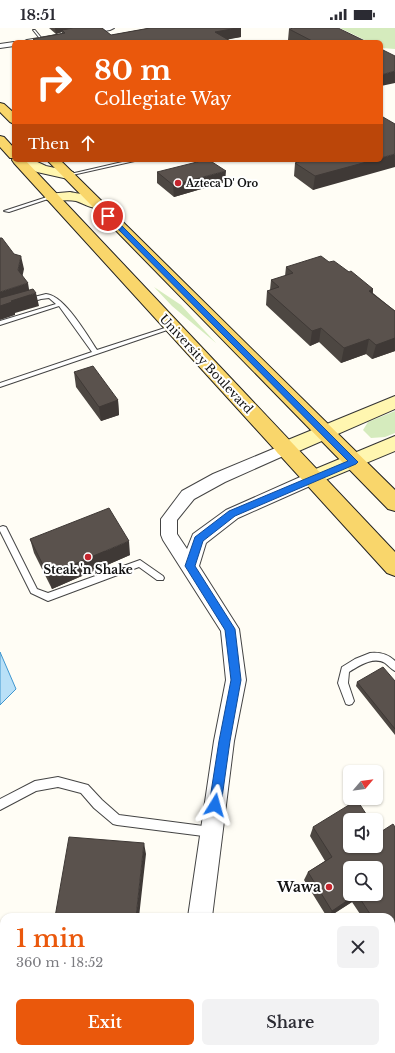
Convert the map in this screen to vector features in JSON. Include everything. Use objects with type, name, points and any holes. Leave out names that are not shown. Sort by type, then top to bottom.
[{"type":"main road","points":[[0,106],[12,118]]},
{"type":"main road","points":[[0,140],[12,153]]},
{"type":"main road","name":"University Boulevard","points":[[20,162],[395,567]]},
{"type":"main road","points":[[55,162],[395,503]]},
{"type":"street","points":[[75,34],[110,28]]},
{"type":"street","points":[[37,40],[62,36]]},
{"type":"street","points":[[0,46],[12,44]]},
{"type":"street","points":[[26,162],[42,169],[68,175]]},
{"type":"street","points":[[52,197],[64,195],[74,196],[98,205]]},
{"type":"street","points":[[201,913],[224,741],[236,680],[230,629],[169,535],[169,519],[188,494],[219,478],[395,402]]},
{"type":"street","points":[[190,566],[199,539],[232,514],[395,443]]},
{"type":"lane","points":[[34,31],[42,39]]},
{"type":"lane","points":[[68,175],[128,162]]},
{"type":"lane","points":[[7,211],[52,197]]},
{"type":"lane","points":[[20,303],[44,296],[52,298],[61,304],[96,353]]},
{"type":"lane","points":[[0,323],[61,304]]},
{"type":"lane","points":[[0,385],[173,327]]},
{"type":"lane","points":[[3,529],[34,592],[48,597],[140,564],[160,578]]},
{"type":"lane","points":[[349,701],[343,683],[345,670],[363,659],[375,656],[389,660],[395,667]]},
{"type":"lane","points":[[0,805],[34,786],[58,782],[84,789],[98,804],[117,820],[212,832]]},
{"type":"green space","points":[[340,28],[395,28],[395,49],[383,48],[383,40],[365,40]]},
{"type":"green space","points":[[154,287],[181,305],[216,343],[172,306]]},
{"type":"green space","points":[[395,411],[395,433],[385,437],[371,438],[363,430],[368,422]]},
{"type":"water","points":[[0,652],[16,689],[0,705]]},
{"type":"building","points":[[73,28],[102,28],[111,35],[150,28],[237,28],[215,32],[229,40],[33,39],[65,33],[62,30]]},
{"type":"building","points":[[338,28],[363,40],[310,40],[289,29]]},
{"type":"building","points":[[383,50],[395,56],[395,71],[383,74]]},
{"type":"building","points":[[383,117],[395,124],[395,154],[383,157]]},
{"type":"building","points":[[197,162],[212,162],[226,171],[173,185],[157,172]]},
{"type":"building","points":[[298,162],[367,162],[315,176],[295,163]]},
{"type":"building","points":[[0,238],[2,238],[14,254],[21,256],[18,270],[28,283],[0,292]]},
{"type":"building","points":[[321,256],[329,262],[334,261],[349,272],[351,271],[373,289],[369,291],[395,311],[395,338],[376,345],[369,339],[344,348],[321,328],[312,331],[267,291],[279,287],[271,280],[293,273],[286,267]]},
{"type":"building","points":[[33,289],[36,293],[0,306],[0,298]]},
{"type":"building","points":[[93,366],[118,400],[99,407],[74,372]]},
{"type":"building","points":[[109,508],[129,541],[48,575],[30,539]]},
{"type":"building","points":[[383,667],[395,681],[395,729],[357,682]]},
{"type":"building","points":[[349,805],[360,805],[365,813],[343,813],[343,853],[383,853],[383,830],[393,824],[395,827],[395,913],[369,913],[362,901],[383,901],[383,861],[343,861],[343,901],[347,901],[332,911],[308,872],[332,857],[313,827]]},
{"type":"building","points":[[69,837],[144,843],[136,913],[56,913]]},
{"type":"place","name":"Azteca D' Oro","points":[[178,183]]},
{"type":"place","name":"Steak 'n Shake","points":[[88,557]]},
{"type":"place","name":"Wawa","points":[[329,887]]},
{"type":"route","points":[[108,216],[353,462],[232,514],[199,539],[190,566],[230,629],[236,680],[224,741],[215,805]]}]
